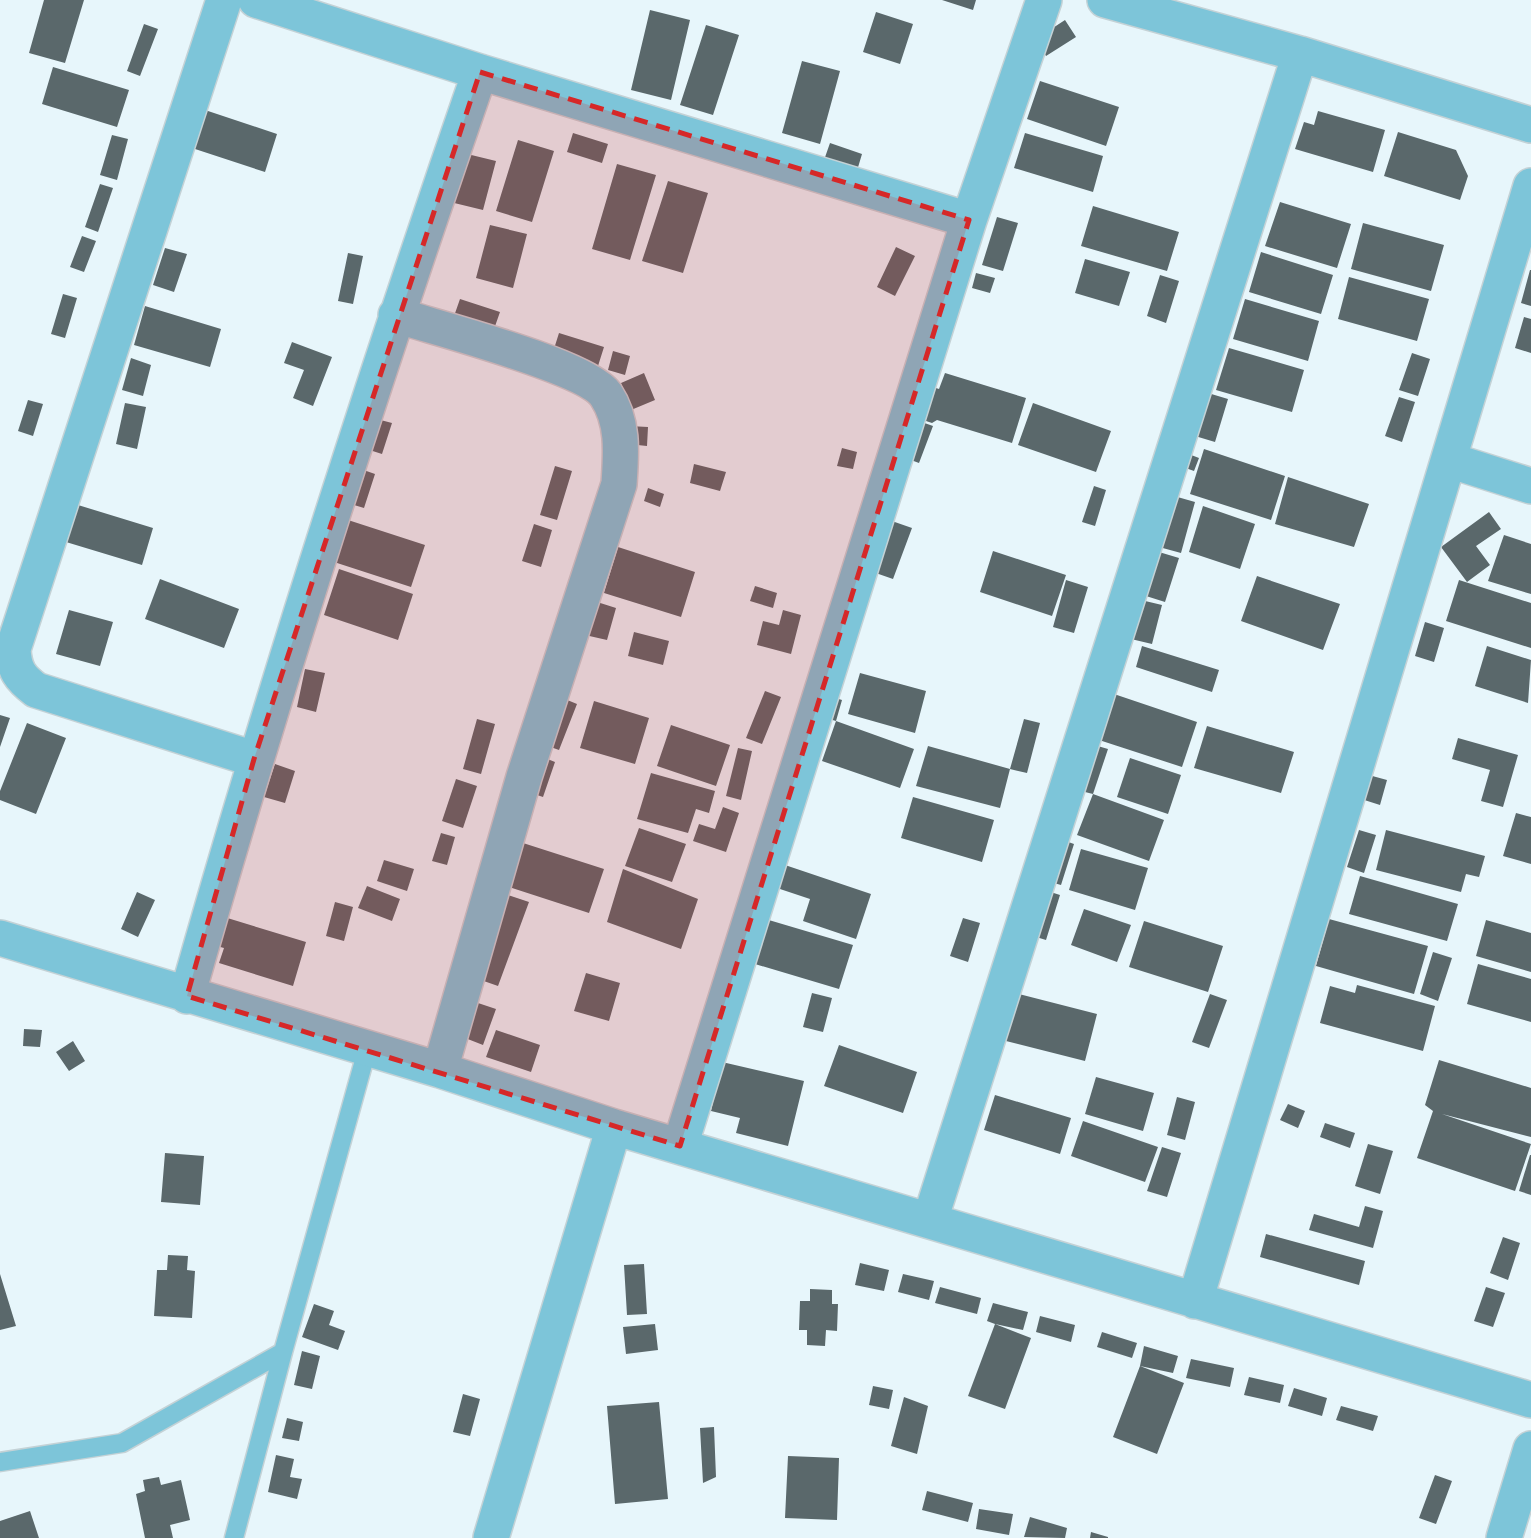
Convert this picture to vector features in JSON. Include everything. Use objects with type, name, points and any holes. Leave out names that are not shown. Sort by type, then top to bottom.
[{"type":"street","points":[[224,0],[13,649],[14,666],[21,679],[36,690],[254,759]]},
{"type":"street","points":[[256,0],[480,72],[969,220]]},
{"type":"street","points":[[680,1146],[969,220],[1044,0]]},
{"type":"street","points":[[1105,0],[1300,54],[1531,125]]},
{"type":"street","points":[[930,1220],[1300,54]]},
{"type":"street","points":[[187,996],[254,759],[396,315],[480,72]]},
{"type":"street","points":[[1195,1301],[1531,186]]},
{"type":"street","points":[[396,315],[577,374],[606,394],[622,438],[619,484],[524,777],[440,1070]]},
{"type":"street","points":[[1449,460],[1531,486]]},
{"type":"street","points":[[0,937],[187,996],[440,1070],[614,1127],[1531,1401]]},
{"type":"street","points":[[491,1538],[614,1127]]},
{"type":"street","points":[[1504,1538],[1531,1449]]},
{"type":"lane","points":[[234,1538],[367,1050]]},
{"type":"lane","points":[[0,1462],[122,1443],[283,1352]]},
{"type":"highlighted area","points":[[480,72],[969,220],[680,1146],[187,996],[254,759]]},
{"type":"building","points":[[44,0],[84,0],[65,63],[29,53]]},
{"type":"building","points":[[942,0],[976,0],[973,10]]},
{"type":"building","points":[[650,10],[690,20],[671,100],[631,90]]},
{"type":"building","points":[[876,12],[913,24],[900,64],[863,52]]},
{"type":"building","points":[[1065,20],[1076,37],[1046,56],[1036,39]]},
{"type":"building","points":[[144,24],[158,29],[140,76],[127,71]]},
{"type":"building","points":[[706,25],[739,35],[713,115],[680,105]]},
{"type":"building","points":[[802,61],[840,71],[820,144],[782,133]]},
{"type":"building","points":[[53,67],[129,90],[117,127],[42,104]]},
{"type":"building","points":[[1040,81],[1119,107],[1106,146],[1027,119]]},
{"type":"building","points":[[205,110],[277,134],[265,172],[192,148]]},
{"type":"building","points":[[1318,111],[1385,130],[1373,172],[1295,149],[1304,122],[1314,125]]},
{"type":"building","points":[[1398,132],[1456,150],[1468,176],[1460,200],[1384,176]]},
{"type":"building","points":[[573,133],[608,144],[602,163],[567,152]]},
{"type":"building","points":[[1025,133],[1103,156],[1093,192],[1014,168]]},
{"type":"building","points":[[112,135],[128,139],[117,180],[100,175]]},
{"type":"building","points":[[518,140],[554,151],[532,222],[496,211]]},
{"type":"building","points":[[830,143],[862,154],[856,174],[823,163]]},
{"type":"building","points":[[459,152],[496,161],[483,210],[446,201]]},
{"type":"building","points":[[617,164],[656,175],[630,260],[592,249]]},
{"type":"building","points":[[668,181],[708,193],[683,273],[642,261]]},
{"type":"building","points":[[100,184],[113,188],[98,232],[85,227]]},
{"type":"building","points":[[1280,202],[1351,224],[1337,268],[1265,246]]},
{"type":"building","points":[[1093,206],[1179,232],[1167,271],[1081,246]]},
{"type":"building","points":[[997,217],[1018,223],[1003,271],[982,265]]},
{"type":"building","points":[[1363,223],[1444,245],[1431,291],[1351,269]]},
{"type":"building","points":[[490,225],[527,234],[513,288],[476,278]]},
{"type":"building","points":[[82,236],[96,241],[84,272],[70,267]]},
{"type":"building","points":[[896,247],[915,256],[895,296],[877,287]]},
{"type":"building","points":[[165,248],[187,254],[174,292],[153,285]]},
{"type":"building","points":[[1261,252],[1333,275],[1321,314],[1249,292]]},
{"type":"building","points":[[348,253],[363,256],[353,304],[338,301]]},
{"type":"building","points":[[1085,259],[1130,272],[1119,306],[1075,293]]},
{"type":"building","points":[[1531,270],[1531,306],[1521,303]]},
{"type":"building","points":[[976,273],[995,278],[990,293],[972,288]]},
{"type":"building","points":[[1160,275],[1179,281],[1166,323],[1147,316]]},
{"type":"building","points":[[1349,277],[1429,299],[1417,341],[1338,319]]},
{"type":"building","points":[[63,294],[77,298],[65,338],[51,334]]},
{"type":"building","points":[[460,299],[500,312],[493,332],[453,319]]},
{"type":"building","points":[[1245,299],[1319,321],[1308,361],[1233,339]]},
{"type":"building","points":[[145,306],[221,329],[210,367],[134,345]]},
{"type":"building","points":[[1524,317],[1531,319],[1531,353],[1515,348]]},
{"type":"building","points":[[559,333],[604,347],[598,366],[553,352]]},
{"type":"building","points":[[292,342],[332,357],[313,406],[293,398],[304,370],[284,363]]},
{"type":"building","points":[[1229,348],[1304,370],[1292,412],[1216,390]]},
{"type":"building","points":[[613,351],[630,356],[625,375],[608,370]]},
{"type":"building","points":[[1412,353],[1430,359],[1418,396],[1399,390]]},
{"type":"building","points":[[131,358],[151,365],[143,396],[122,390]]},
{"type":"building","points":[[644,373],[655,400],[631,410],[621,383]]},
{"type":"building","points":[[945,373],[1026,398],[1012,443],[937,420],[932,423],[914,417],[924,384],[939,389]]},
{"type":"building","points":[[1208,393],[1228,399],[1215,442],[1195,436]]},
{"type":"building","points":[[1399,397],[1415,402],[1402,442],[1385,436]]},
{"type":"building","points":[[28,400],[43,404],[33,436],[18,431]]},
{"type":"building","points":[[125,403],[146,407],[137,449],[116,444]]},
{"type":"building","points":[[1033,403],[1111,431],[1096,472],[1018,445]]},
{"type":"building","points":[[369,417],[392,423],[382,454],[360,447]]},
{"type":"building","points":[[913,419],[933,426],[919,463],[900,456]]},
{"type":"building","points":[[629,426],[648,427],[647,446],[628,444]]},
{"type":"building","points":[[842,448],[857,452],[853,469],[837,466]]},
{"type":"building","points":[[1204,449],[1285,476],[1271,520],[1190,494]]},
{"type":"building","points":[[1186,453],[1199,458],[1194,471],[1180,466]]},
{"type":"building","points":[[694,464],[726,472],[720,491],[690,483]]},
{"type":"building","points":[[555,466],[572,471],[557,520],[540,515]]},
{"type":"building","points":[[355,467],[375,474],[364,508],[344,502]]},
{"type":"building","points":[[1288,477],[1369,504],[1354,547],[1275,524]]},
{"type":"building","points":[[1094,486],[1106,490],[1095,526],[1082,522]]},
{"type":"building","points":[[648,488],[664,494],[660,507],[644,501]]},
{"type":"building","points":[[1174,496],[1195,502],[1181,553],[1159,547]]},
{"type":"building","points":[[78,505],[153,528],[142,565],[66,542]]},
{"type":"building","points":[[1203,506],[1255,524],[1240,569],[1189,552]]},
{"type":"building","points":[[1489,512],[1501,529],[1476,546],[1490,565],[1467,582],[1441,547]]},
{"type":"building","points":[[348,520],[425,545],[411,587],[334,562]]},
{"type":"building","points":[[889,520],[912,528],[893,579],[870,571]]},
{"type":"building","points":[[534,524],[552,530],[541,567],[522,561]]},
{"type":"building","points":[[1504,535],[1531,544],[1531,594],[1488,581]]},
{"type":"building","points":[[618,547],[695,572],[681,617],[604,593]]},
{"type":"building","points":[[993,551],[1066,575],[1052,616],[980,592]]},
{"type":"building","points":[[1159,552],[1179,558],[1165,602],[1146,596]]},
{"type":"building","points":[[339,569],[413,594],[398,640],[324,615]]},
{"type":"building","points":[[1257,576],[1340,604],[1323,650],[1241,621]]},
{"type":"building","points":[[160,579],[239,609],[224,648],[145,619]]},
{"type":"building","points":[[1066,580],[1088,587],[1074,633],[1053,627]]},
{"type":"building","points":[[1459,580],[1531,603],[1531,648],[1446,621]]},
{"type":"building","points":[[755,586],[777,593],[773,608],[750,601]]},
{"type":"building","points":[[1141,600],[1162,605],[1152,644],[1131,639]]},
{"type":"building","points":[[594,601],[616,608],[607,640],[585,635]]},
{"type":"building","points":[[69,610],[113,622],[100,666],[56,654]]},
{"type":"building","points":[[783,610],[801,615],[791,654],[757,645],[763,621],[779,625]]},
{"type":"building","points":[[1425,622],[1444,628],[1434,662],[1415,656]]},
{"type":"building","points":[[634,632],[669,641],[663,665],[628,656]]},
{"type":"building","points":[[1142,646],[1219,670],[1212,692],[1136,667]]},
{"type":"building","points":[[1487,646],[1531,660],[1528,703],[1475,686]]},
{"type":"building","points":[[305,669],[325,673],[316,712],[297,707]]},
{"type":"building","points":[[860,673],[926,691],[915,733],[848,714]]},
{"type":"building","points":[[765,691],[781,697],[762,744],[746,738]]},
{"type":"building","points":[[1114,694],[1197,722],[1182,767],[1099,740]]},
{"type":"building","points":[[826,695],[842,700],[836,721],[819,716]]},
{"type":"building","points":[[560,697],[577,704],[559,750],[542,744]]},
{"type":"building","points":[[594,701],[649,718],[635,764],[580,748]]},
{"type":"building","points":[[0,715],[10,718],[0,747]]},
{"type":"building","points":[[477,719],[495,724],[481,774],[463,769]]},
{"type":"building","points":[[1024,719],[1040,723],[1027,773],[1010,769]]},
{"type":"building","points":[[836,721],[914,749],[900,788],[822,761]]},
{"type":"building","points":[[27,723],[66,738],[36,814],[0,800],[0,791]]},
{"type":"building","points":[[671,725],[730,745],[716,786],[657,766]]},
{"type":"building","points":[[1207,726],[1294,752],[1281,793],[1194,768]]},
{"type":"building","points":[[1458,738],[1518,755],[1503,807],[1481,801],[1490,770],[1452,759]]},
{"type":"building","points":[[1084,742],[1108,749],[1093,794],[1069,788]]},
{"type":"building","points":[[928,746],[1010,769],[1000,808],[916,786]]},
{"type":"building","points":[[738,748],[752,751],[741,800],[726,796]]},
{"type":"building","points":[[540,756],[555,762],[543,797],[528,792]]},
{"type":"building","points":[[1130,758],[1181,775],[1168,814],[1117,797]]},
{"type":"building","points":[[275,764],[295,771],[285,803],[264,797]]},
{"type":"building","points":[[651,773],[715,791],[709,813],[696,809],[688,833],[637,819]]},
{"type":"building","points":[[1365,774],[1387,780],[1380,805],[1358,798]]},
{"type":"building","points":[[456,779],[477,786],[463,828],[442,821]]},
{"type":"building","points":[[1093,794],[1164,820],[1149,861],[1077,835]]},
{"type":"building","points":[[913,797],[994,820],[982,862],[901,838]]},
{"type":"building","points":[[723,807],[739,813],[726,852],[693,841],[699,824],[715,829]]},
{"type":"building","points":[[1516,813],[1531,817],[1531,864],[1503,856]]},
{"type":"building","points":[[639,828],[686,844],[672,882],[625,866]]},
{"type":"building","points":[[1359,830],[1376,835],[1364,873],[1347,867]]},
{"type":"building","points":[[1386,830],[1485,856],[1479,877],[1466,874],[1461,892],[1376,870]]},
{"type":"building","points":[[441,833],[455,837],[447,865],[432,861]]},
{"type":"building","points":[[1057,838],[1074,844],[1061,885],[1043,880]]},
{"type":"building","points":[[523,843],[604,869],[589,913],[509,887]]},
{"type":"building","points":[[1081,849],[1148,868],[1135,910],[1069,890]]},
{"type":"building","points":[[384,860],[414,869],[407,891],[377,881]]},
{"type":"building","points":[[785,865],[871,894],[856,939],[803,921],[810,899],[777,888]]},
{"type":"building","points":[[623,869],[698,899],[681,949],[607,922]]},
{"type":"building","points":[[1360,876],[1458,904],[1447,941],[1349,914]]},
{"type":"building","points":[[367,886],[400,899],[392,921],[358,908]]},
{"type":"building","points":[[1038,888],[1060,895],[1046,940],[1023,933]]},
{"type":"building","points":[[137,892],[155,900],[138,937],[121,929]]},
{"type":"building","points":[[508,895],[529,902],[498,986],[478,979]]},
{"type":"building","points":[[335,902],[353,907],[344,941],[326,936]]},
{"type":"building","points":[[1084,909],[1131,925],[1117,962],[1071,945]]},
{"type":"building","points":[[211,913],[306,942],[293,986],[219,963],[224,948],[202,942]]},
{"type":"building","points":[[759,917],[853,945],[839,989],[745,961]]},
{"type":"building","points":[[963,918],[980,923],[968,962],[950,956]]},
{"type":"building","points":[[1329,919],[1428,946],[1414,994],[1316,966]]},
{"type":"building","points":[[1486,920],[1531,933],[1531,972],[1476,956]]},
{"type":"building","points":[[1144,921],[1223,946],[1208,992],[1129,967]]},
{"type":"building","points":[[1433,952],[1452,958],[1438,1001],[1420,994]]},
{"type":"building","points":[[1478,964],[1531,979],[1531,1022],[1467,1004]]},
{"type":"building","points":[[586,973],[620,983],[609,1021],[574,1011]]},
{"type":"building","points":[[1357,985],[1435,1006],[1423,1051],[1320,1023],[1330,986],[1355,993]]},
{"type":"building","points":[[1011,992],[1097,1014],[1085,1061],[998,1039]]},
{"type":"building","points":[[812,993],[832,998],[823,1032],[803,1027]]},
{"type":"building","points":[[1210,994],[1227,1000],[1209,1048],[1192,1042]]},
{"type":"building","points":[[472,1001],[496,1009],[483,1045],[460,1036]]},
{"type":"building","points":[[24,1029],[42,1030],[40,1047],[23,1046]]},
{"type":"building","points":[[496,1030],[540,1045],[531,1072],[486,1057]]},
{"type":"building","points":[[73,1041],[85,1061],[69,1071],[56,1052]]},
{"type":"building","points":[[839,1045],[917,1072],[903,1113],[824,1086]]},
{"type":"building","points":[[1439,1060],[1531,1088],[1531,1137],[1442,1114],[1531,1144],[1515,1191],[1417,1158],[1433,1111],[1425,1105]]},
{"type":"building","points":[[722,1062],[804,1081],[788,1146],[736,1133],[740,1118],[711,1111]]},
{"type":"building","points":[[1096,1077],[1154,1093],[1143,1131],[1085,1114]]},
{"type":"building","points":[[995,1095],[1071,1118],[1060,1154],[984,1130]]},
{"type":"building","points":[[1177,1097],[1195,1102],[1185,1140],[1167,1135]]},
{"type":"building","points":[[1288,1104],[1305,1111],[1298,1128],[1280,1120]]},
{"type":"building","points":[[1083,1121],[1158,1147],[1145,1182],[1071,1156]]},
{"type":"building","points":[[1325,1123],[1355,1133],[1350,1148],[1320,1137]]},
{"type":"building","points":[[1368,1144],[1393,1151],[1380,1194],[1355,1186]]},
{"type":"building","points":[[1162,1147],[1181,1153],[1167,1197],[1147,1191]]},
{"type":"building","points":[[165,1153],[204,1156],[200,1205],[161,1202]]},
{"type":"building","points":[[1531,1155],[1531,1195],[1519,1191]]},
{"type":"building","points":[[1365,1206],[1383,1211],[1373,1248],[1309,1230],[1314,1214],[1359,1227]]},
{"type":"building","points":[[1266,1234],[1365,1261],[1359,1285],[1260,1257]]},
{"type":"building","points":[[1503,1237],[1520,1243],[1508,1280],[1490,1273]]},
{"type":"building","points":[[168,1255],[188,1256],[187,1270],[195,1271],[192,1318],[154,1316],[157,1270],[167,1270]]},
{"type":"building","points":[[860,1263],[889,1270],[884,1291],[855,1285]]},
{"type":"building","points":[[644,1264],[647,1314],[627,1315],[624,1265]]},
{"type":"building","points":[[0,1274],[16,1326],[0,1330]]},
{"type":"building","points":[[903,1274],[934,1281],[929,1300],[898,1292]]},
{"type":"building","points":[[940,1287],[981,1298],[977,1314],[935,1303]]},
{"type":"building","points":[[1486,1287],[1505,1293],[1493,1327],[1474,1321]]},
{"type":"building","points":[[810,1289],[832,1290],[832,1304],[838,1304],[837,1331],[826,1330],[825,1346],[807,1345],[807,1330],[799,1330],[800,1301],[810,1301]]},
{"type":"building","points":[[993,1303],[1028,1312],[1023,1330],[987,1321]]},
{"type":"building","points":[[314,1304],[334,1311],[329,1325],[345,1331],[338,1350],[302,1337]]},
{"type":"building","points":[[1040,1316],[1075,1325],[1071,1342],[1036,1332]]},
{"type":"building","points":[[655,1324],[658,1350],[626,1354],[623,1327]]},
{"type":"building","points":[[995,1324],[1031,1338],[1005,1409],[968,1396]]},
{"type":"building","points":[[1102,1332],[1137,1343],[1132,1358],[1097,1347]]},
{"type":"building","points":[[1144,1346],[1178,1356],[1173,1373],[1140,1366]]},
{"type":"building","points":[[302,1351],[320,1356],[312,1389],[294,1385]]},
{"type":"building","points":[[1191,1359],[1234,1368],[1230,1387],[1186,1378]]},
{"type":"building","points":[[1140,1366],[1184,1383],[1157,1454],[1113,1437]]},
{"type":"building","points":[[1249,1377],[1284,1385],[1280,1403],[1244,1395]]},
{"type":"building","points":[[873,1386],[893,1390],[889,1409],[869,1405]]},
{"type":"building","points":[[1294,1388],[1327,1398],[1322,1416],[1288,1406]]},
{"type":"building","points":[[463,1394],[480,1399],[470,1436],[453,1432]]},
{"type":"building","points":[[904,1397],[928,1406],[917,1454],[891,1446]]},
{"type":"building","points":[[659,1402],[668,1499],[615,1504],[607,1406]]},
{"type":"building","points":[[1341,1406],[1378,1416],[1373,1431],[1336,1420]]},
{"type":"building","points":[[287,1418],[303,1422],[299,1441],[282,1438]]},
{"type":"building","points":[[714,1427],[716,1477],[703,1483],[700,1428]]},
{"type":"building","points":[[276,1455],[294,1459],[290,1477],[302,1479],[297,1499],[268,1492]]},
{"type":"building","points":[[788,1456],[839,1458],[837,1520],[785,1518]]},
{"type":"building","points":[[1435,1475],[1452,1481],[1436,1524],[1419,1518]]},
{"type":"building","points":[[159,1477],[161,1485],[181,1480],[190,1520],[170,1525],[173,1538],[145,1538],[136,1494],[145,1491],[143,1480]]},
{"type":"building","points":[[927,1491],[973,1503],[968,1522],[922,1510]]},
{"type":"building","points":[[979,1509],[1013,1514],[1009,1535],[976,1529]]},
{"type":"building","points":[[30,1511],[39,1538],[0,1538],[0,1521]]},
{"type":"building","points":[[1030,1517],[1067,1528],[1065,1538],[1024,1537]]},
{"type":"building","points":[[1091,1532],[1108,1537],[1108,1538],[1090,1538]]}]
